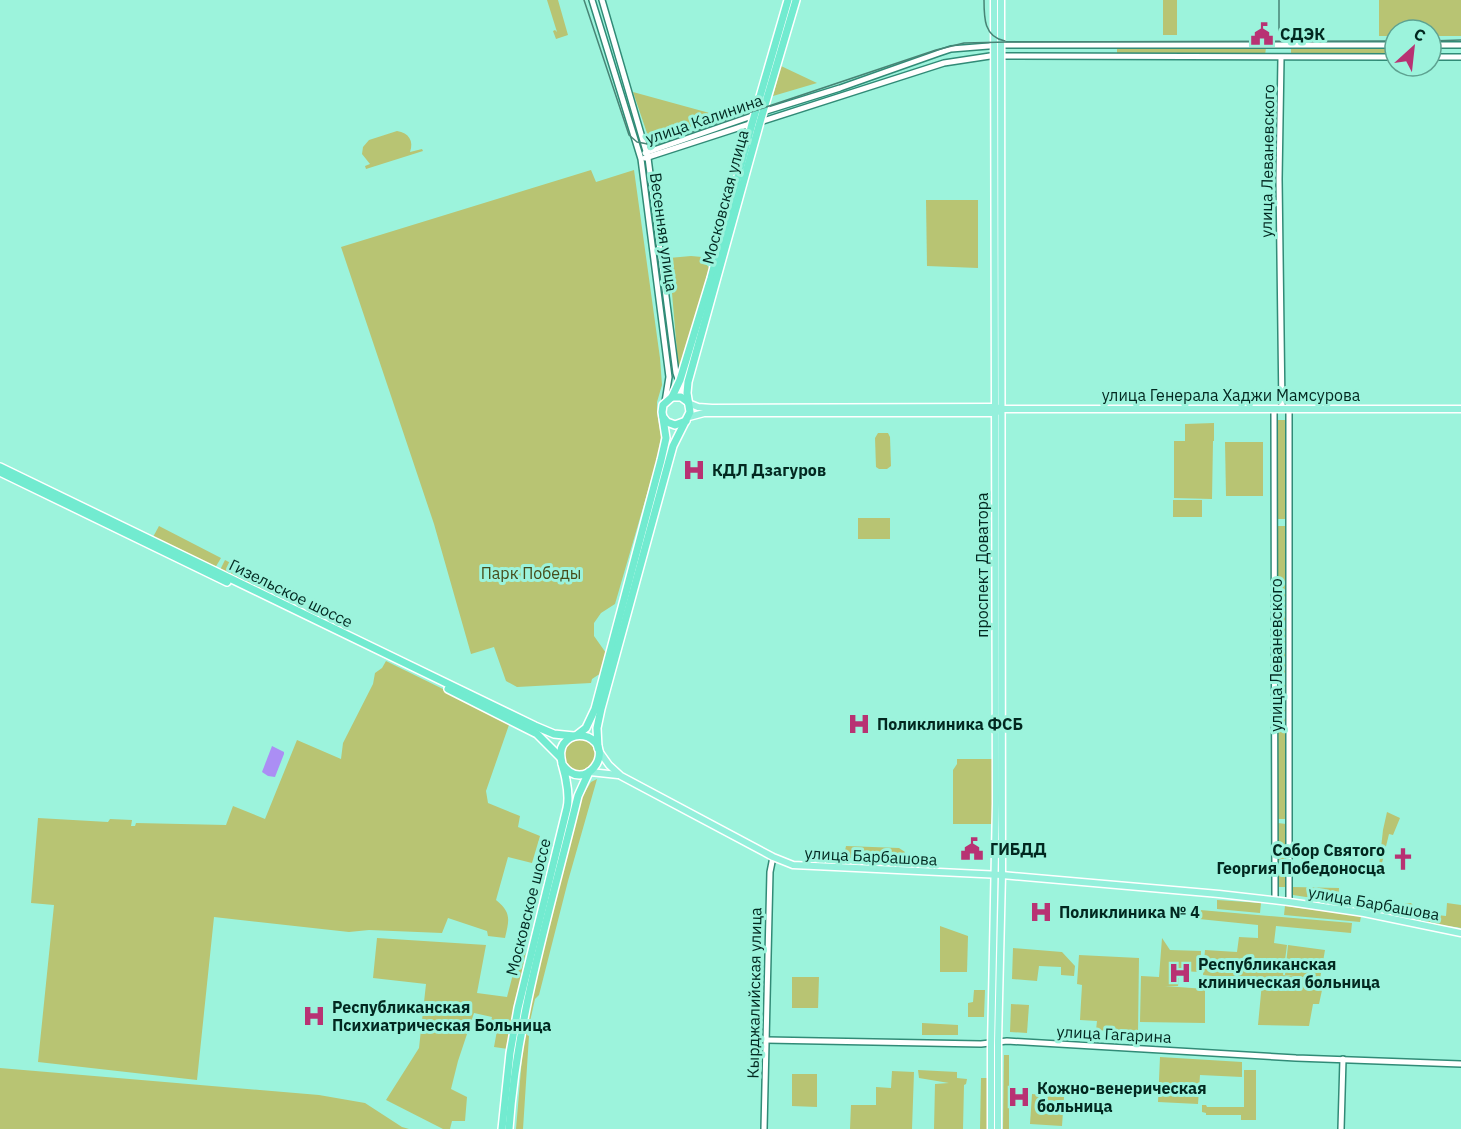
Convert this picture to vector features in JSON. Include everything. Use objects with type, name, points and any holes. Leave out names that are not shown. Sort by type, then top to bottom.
[{"type":"highway","name":"Московская улица","points":[[688,419],[690,407],[687,401],[688,382],[756,123],[755,115],[788,0]]},
{"type":"highway","name":"Московская улица","points":[[672,397],[711,278],[756,123],[763,112],[796,0]]},
{"type":"highway","points":[[687,401],[672,397],[665,402],[662,408],[665,444],[590,721],[584,730],[564,743],[561,760],[567,770],[575,774],[590,772],[597,764],[598,720],[673,446],[688,419]]},
{"type":"highway","points":[[663,416],[667,422],[675,425],[688,419]]},
{"type":"highway","name":"Гизельское шоссе","points":[[0,466],[532,730],[561,760]]},
{"type":"highway","name":"Гизельское шоссе","points":[[0,472],[189,565],[542,729],[554,734],[574,736]]},
{"type":"highway","points":[[574,736],[588,737],[599,750]]},
{"type":"highway","name":"Московское шоссе","points":[[502,1129],[509,1060],[518,1008],[567,808],[568,790],[561,760]]},
{"type":"highway","name":"Московское шоссе","points":[[509,1129],[517,1051],[528,997],[578,796],[590,772]]},
{"type":"main road","name":"проспект Доватора","points":[[994,0],[998,45]]},
{"type":"main road","name":"проспект Доватора","points":[[992,1129],[999,875],[997,410],[998,45],[1001,0]]},
{"type":"main road","name":"улица Генерала Хаджи Мамсурова","points":[[687,401],[698,407],[712,408],[925,410],[1461,408]]},
{"type":"main road","name":"улица Генерала Хаджи Мамсурова","points":[[688,419],[704,413],[925,410]]},
{"type":"main road","name":"улица Барбашова","points":[[599,750],[609,765],[621,776],[773,857],[793,865],[999,875],[1275,900],[1373,915],[1461,933]]},
{"type":"main road","name":"улица Барбашова","points":[[590,772],[621,776]]},
{"type":"main road","name":"проспект Доватора","points":[[994,1042],[998,1129]]},
{"type":"street","name":"Весенняя улица","points":[[592,0],[641,159],[669,376],[665,402]]},
{"type":"street","name":"Весенняя улица","points":[[602,0],[647,151],[678,383],[687,401]]},
{"type":"street","name":"улица Калинина","points":[[641,159],[647,151],[951,49],[998,45],[1383,45]]},
{"type":"street","points":[[1443,45],[1461,45]]},
{"type":"street","name":"улица Калинина","points":[[641,159],[944,63],[998,55],[1383,57]]},
{"type":"street","points":[[1443,57],[1461,57]]},
{"type":"street","name":"улица Леваневского","points":[[1281,58],[1279,186],[1285,409],[1289,902]]},
{"type":"street","name":"улица Леваневского","points":[[1274,409],[1275,900]]},
{"type":"street","name":"Кырджалийская улица","points":[[764,1129],[770,872],[773,857]]},
{"type":"street","name":"улица Гагарина","points":[[766,1040],[1007,1041],[1461,1064]]},
{"type":"street","points":[[1341,1129],[1343,1059]]},
{"type":"green space","points":[[547,0],[558,0],[568,35],[556,39],[553,31],[557,32]]},
{"type":"green space","points":[[1163,0],[1177,0],[1177,35],[1163,35]]},
{"type":"green space","points":[[1379,0],[1461,0],[1461,36],[1443,36],[1443,18],[1383,18],[1383,36],[1379,36]]},
{"type":"green space","points":[[1117,48],[1266,48],[1265,55],[1117,55]]},
{"type":"green space","points":[[1291,48],[1383,48],[1383,54],[1291,55]]},
{"type":"green space","points":[[781,66],[817,83],[773,96]]},
{"type":"green space","points":[[633,92],[724,117],[649,139]]},
{"type":"green space","points":[[397,131],[410,138],[410,152],[422,149],[423,151],[366,169],[365,166],[370,164],[362,154],[363,147],[369,140]]},
{"type":"green space","name":"Парк Победы","points":[[591,170],[596,182],[634,170],[660,358],[662,385],[657,402],[657,412],[661,436],[658,456],[615,604],[601,613],[594,623],[594,636],[606,653],[601,673],[592,679],[591,683],[517,687],[506,681],[494,647],[471,654],[434,524],[341,247]]},
{"type":"green space","points":[[926,200],[978,200],[978,268],[927,266]]},
{"type":"green space","points":[[702,257],[709,268],[679,375],[669,258]]},
{"type":"green space","points":[[1278,420],[1285,420],[1286,519],[1278,519]]},
{"type":"green space","points":[[1214,423],[1212,499],[1174,498],[1174,441],[1185,441],[1185,424]]},
{"type":"green space","points":[[878,433],[888,433],[890,437],[891,466],[887,469],[876,467],[875,438]]},
{"type":"green space","points":[[1225,442],[1263,442],[1263,496],[1226,496]]},
{"type":"green space","points":[[1173,500],[1202,500],[1202,517],[1173,517]]},
{"type":"green space","points":[[858,518],[890,518],[890,539],[858,539]]},
{"type":"green space","points":[[159,526],[221,558],[215,568],[153,537]]},
{"type":"green space","points":[[1277,526],[1285,526],[1285,677],[1277,677]]},
{"type":"green space","points":[[225,560],[267,582],[262,592],[220,570]]},
{"type":"green space","points":[[386,661],[510,722],[486,791],[488,803],[520,816],[518,827],[540,836],[532,863],[508,857],[496,900],[505,909],[508,917],[505,938],[488,936],[487,931],[448,918],[442,933],[369,930],[349,932],[214,917],[197,1080],[38,1062],[54,905],[31,903],[38,818],[108,822],[110,819],[132,820],[131,826],[135,826],[136,823],[226,825],[233,806],[265,819],[297,740],[341,759],[343,743],[373,684],[375,673]]},
{"type":"green space","points":[[1278,683],[1286,683],[1286,819],[1278,819]]},
{"type":"green space","points":[[579,739],[590,744],[595,755],[590,766],[579,771],[568,766],[563,755],[568,744]]},
{"type":"green space","points":[[957,759],[992,759],[992,824],[953,824],[953,770]]},
{"type":"green space","points":[[597,779],[539,995],[535,999],[527,1035],[529,1036],[523,1129],[516,1129],[524,1034],[535,978],[582,797],[591,782]]},
{"type":"green space","points":[[1387,812],[1400,818],[1393,835],[1389,834],[1381,867],[1379,866]]},
{"type":"green space","points":[[1278,823],[1286,824],[1286,887],[1278,887]]},
{"type":"green space","points":[[846,846],[899,848],[905,852],[905,864],[843,860]]},
{"type":"green space","points":[[1293,887],[1339,888],[1338,902],[1293,895]]},
{"type":"green space","points":[[1217,900],[1261,903],[1260,913],[1217,909]]},
{"type":"green space","points":[[1411,903],[1420,913],[1446,916],[1447,903],[1461,905],[1461,928],[1420,920],[1408,911],[1404,904]]},
{"type":"green space","points":[[1285,906],[1361,916],[1360,922],[1284,915]]},
{"type":"green space","points":[[1200,910],[1352,923],[1351,933],[1276,926],[1274,943],[1287,945],[1283,975],[1324,981],[1319,1004],[1313,1004],[1309,1026],[1258,1025],[1262,983],[1238,980],[1237,988],[1222,986],[1222,977],[1203,975],[1205,950],[1237,952],[1239,937],[1258,938],[1258,925],[1199,919]]},
{"type":"green space","points":[[940,926],[968,936],[967,972],[940,972]]},
{"type":"green space","points":[[377,938],[486,945],[477,993],[507,997],[518,955],[523,950],[526,951],[508,1049],[494,1047],[498,1025],[491,1021],[492,1017],[474,1013],[451,1089],[467,1097],[465,1121],[452,1121],[450,1129],[443,1129],[386,1100],[419,1048],[426,984],[373,978]]},
{"type":"green space","points":[[1162,938],[1170,950],[1201,951],[1200,972],[1180,971],[1178,986],[1165,986],[1205,989],[1205,1023],[1140,1022],[1141,976],[1159,977]]},
{"type":"green space","points":[[1288,945],[1325,950],[1320,979],[1285,975]]},
{"type":"green space","points":[[1013,948],[1062,952],[1075,966],[1074,976],[1061,975],[1061,967],[1039,966],[1037,981],[1012,979]]},
{"type":"green space","points":[[1079,955],[1139,958],[1138,1033],[1096,1030],[1097,1021],[1080,1020],[1082,985],[1077,984]]},
{"type":"green space","points":[[792,977],[819,977],[818,1008],[792,1008]]},
{"type":"green space","points":[[974,990],[985,990],[984,1017],[968,1017],[968,1003],[973,1002]]},
{"type":"green space","points":[[1011,1004],[1029,1005],[1027,1033],[1010,1032]]},
{"type":"green space","points":[[922,1023],[958,1025],[958,1035],[922,1035]]},
{"type":"green space","points":[[1004,1055],[1009,1055],[1009,1129],[1003,1129]]},
{"type":"green space","points":[[1160,1057],[1242,1062],[1242,1077],[1200,1075],[1198,1104],[1158,1102]]},
{"type":"green space","points":[[0,1068],[319,1095],[365,1103],[402,1127],[409,1129],[0,1129]]},
{"type":"green space","points":[[918,1070],[957,1072],[957,1078],[967,1079],[964,1085],[963,1129],[934,1129],[935,1084],[949,1083],[919,1078]]},
{"type":"green space","points":[[1244,1070],[1256,1070],[1256,1120],[1241,1120],[1241,1115],[1206,1115],[1202,1112],[1202,1105],[1244,1107]]},
{"type":"green space","points":[[892,1071],[914,1072],[912,1129],[850,1129],[851,1105],[876,1105],[876,1087],[891,1088]]},
{"type":"green space","points":[[792,1074],[817,1074],[817,1107],[792,1106]]},
{"type":"green space","points":[[981,1078],[991,1078],[989,1129],[980,1129]]},
{"type":"green space","points":[[1032,1094],[1064,1097],[1062,1126],[1030,1124]]},
{"type":"shaded area","points":[[272,746],[284,752],[275,777],[262,772]]},
{"type":"tram line","points":[[584,0],[629,135],[637,142],[653,145],[936,50],[964,43],[1383,41]]},
{"type":"tram line","points":[[984,0],[985,20],[989,31],[998,39],[1005,41]]},
{"type":"tram line","points":[[1279,0],[1279,31],[1284,38],[1295,42]]},
{"type":"tram line","points":[[1443,41],[1461,40]]},
{"type":"place","name":"СДЭК","points":[[1262,34]]},
{"type":"place","name":"КДЛ Дзагуров","points":[[694,470]]},
{"type":"place","name":"Поликлиника ФСБ","points":[[859,724]]},
{"type":"place","name":"ГИБДД","points":[[972,849]]},
{"type":"place","name":"Собор Святого Георгия Победоносца","points":[[1403,859]]},
{"type":"place","name":"Поликлиника № 4","points":[[1041,912]]},
{"type":"place","name":"Республиканская клиническая больница","points":[[1180,973]]},
{"type":"place","name":"Республиканская Психиатрическая Больница","points":[[314,1016]]},
{"type":"place","name":"Кожно-венерическая больница","points":[[1019,1097]]}]
